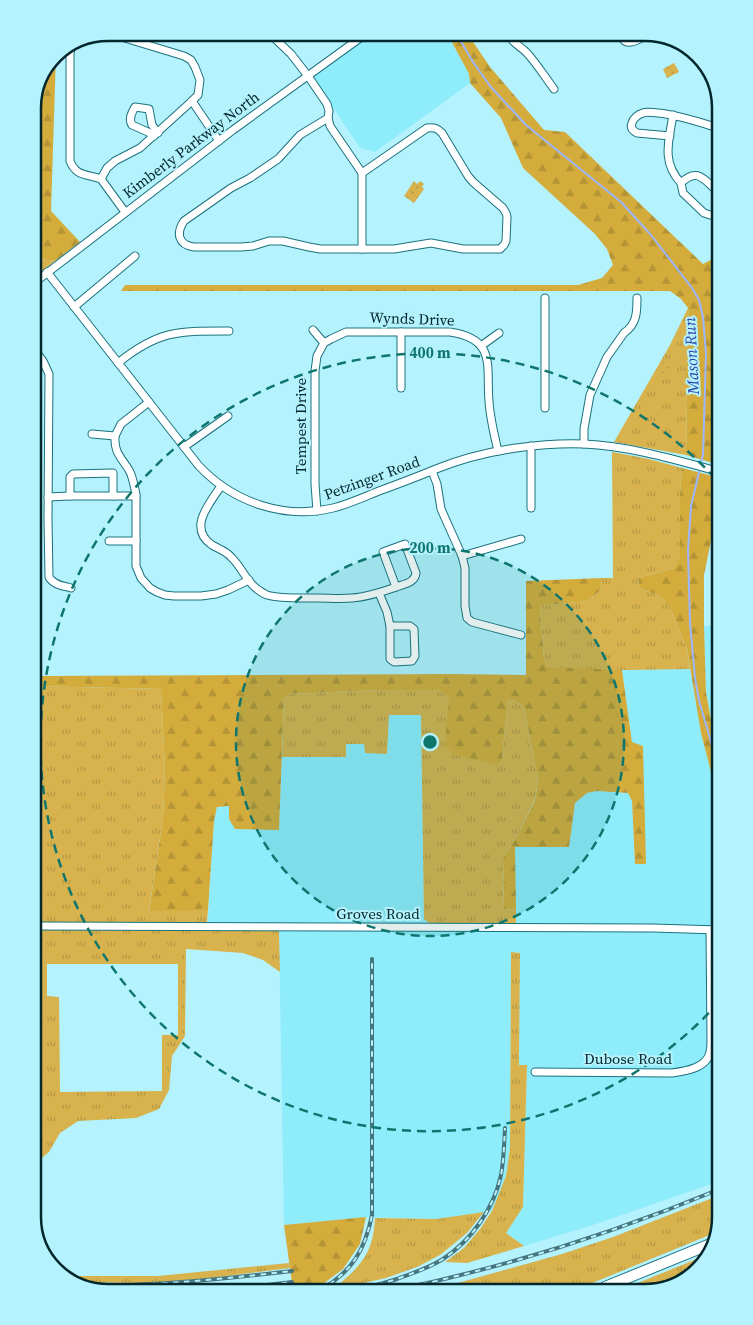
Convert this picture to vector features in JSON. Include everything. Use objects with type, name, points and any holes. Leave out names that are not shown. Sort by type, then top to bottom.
[{"type":"highway","points":[[613,1284],[704,1247]]},
{"type":"street","points":[[101,179],[107,168],[140,148],[156,135],[192,102],[198,94],[200,80],[191,60],[184,56],[134,41]]},
{"type":"street","points":[[280,41],[308,76],[326,104],[330,126],[362,173],[362,249]]},
{"type":"street","name":"Kimberly Parkway North","points":[[41,277],[219,141],[356,41]]},
{"type":"street","points":[[512,41],[525,51],[554,89]]},
{"type":"street","points":[[70,54],[71,166],[80,174],[101,179],[125,212]]},
{"type":"street","points":[[192,102],[219,141]]},
{"type":"street","points":[[670,136],[637,133],[632,127],[632,123],[637,115],[642,113],[674,115],[712,126]]},
{"type":"street","points":[[674,115],[668,156],[670,167],[675,177],[681,182],[684,193],[704,213],[712,215]]},
{"type":"street","points":[[328,118],[300,136],[278,159],[231,188],[184,221],[180,228],[180,239],[183,244],[194,247],[242,248],[283,240],[309,248],[320,249],[394,249],[431,243],[463,249],[500,248],[504,246],[506,241],[506,213],[497,202],[473,182],[438,129],[427,128],[362,173]]},
{"type":"street","points":[[681,182],[696,175],[702,177],[712,186]]},
{"type":"street","points":[[74,307],[135,256]]},
{"type":"street","name":"Petzinger Road","points":[[47,272],[208,475],[239,497],[260,505],[292,512],[317,511],[348,504],[459,461],[498,451],[555,444],[608,446],[649,453],[712,469]]},
{"type":"street","points":[[545,298],[545,408]]},
{"type":"street","points":[[584,444],[584,430],[590,396],[607,357],[634,322],[637,312],[637,298]]},
{"type":"street","points":[[313,330],[324,343]]},
{"type":"street","points":[[118,363],[142,345],[158,337],[190,331],[229,331]]},
{"type":"street","name":"Wynds Drive","points":[[324,343],[330,338],[346,332],[457,333],[471,338],[481,346]]},
{"type":"street","points":[[401,332],[401,388]]},
{"type":"street","points":[[498,451],[489,404],[488,364],[481,346],[499,333]]},
{"type":"street","name":"Tempest Drive","points":[[317,511],[315,484],[315,371],[317,356],[324,343]]},
{"type":"street","points":[[41,358],[49,374],[48,497],[50,580],[54,584],[71,588]]},
{"type":"street","points":[[149,402],[121,424],[115,436],[118,454],[130,471],[136,496],[136,566],[138,572],[144,582],[157,592],[174,596],[208,595],[228,590],[249,580]]},
{"type":"street","points":[[184,447],[228,416]]},
{"type":"street","points":[[92,434],[115,436]]},
{"type":"street","points":[[531,446],[531,508]]},
{"type":"street","points":[[432,471],[437,484],[442,509],[462,556],[465,568],[466,618],[472,622],[521,636]]},
{"type":"street","points":[[70,496],[70,476],[85,473],[113,474],[113,496]]},
{"type":"street","points":[[221,486],[204,513],[201,521],[201,531],[205,539],[226,552],[238,563],[257,589],[267,595],[290,598],[352,598],[379,593],[396,587],[413,581],[416,573],[405,544],[383,552],[396,587]]},
{"type":"street","points":[[48,497],[136,496]]},
{"type":"street","points":[[462,556],[521,539]]},
{"type":"street","points":[[109,541],[136,541]]},
{"type":"street","points":[[379,593],[387,612],[390,626],[390,659],[394,662],[412,661],[415,656],[414,630],[410,626],[390,626]]},
{"type":"street","name":"Groves Road","points":[[41,926],[661,928],[710,930]]},
{"type":"street","name":"Dubose Road","points":[[535,1072],[672,1074],[703,1064],[710,1053],[711,1039],[710,930]]},
{"type":"shaded area","points":[[357,41],[451,41],[469,74],[470,83],[375,152],[360,148],[311,74]]},
{"type":"shaded area","points":[[704,626],[712,626],[712,723],[706,692]]},
{"type":"shaded area","points":[[690,669],[701,733],[712,776],[712,1184],[590,1226],[524,1246],[506,1233],[523,1207],[527,1066],[519,1065],[520,953],[511,952],[510,1148],[506,1176],[492,1211],[436,1219],[366,1217],[284,1225],[279,931],[207,931],[214,821],[217,807],[229,806],[279,830],[282,757],[346,757],[345,744],[364,744],[389,715],[421,715],[424,918],[515,924],[515,847],[569,847],[575,802],[587,793],[597,791],[628,793],[632,801],[635,864],[632,742],[622,670]]},
{"type":"green space","points":[[451,41],[472,41],[490,67],[544,130],[565,132],[703,264],[712,259],[712,463],[686,455],[687,398],[684,379],[690,345],[688,308],[681,299],[670,291],[121,291],[125,285],[578,285],[602,278],[613,265],[607,249],[595,234],[523,168],[501,118],[470,83],[469,74]]},
{"type":"green space","points":[[674,63],[679,72],[667,78],[663,69]]},
{"type":"green space","points":[[56,66],[51,211],[80,242],[55,261],[41,259],[41,104],[48,79]]},
{"type":"green space","points":[[414,181],[417,184],[420,181],[424,184],[422,187],[424,189],[414,203],[404,196]]},
{"type":"green space","points":[[41,259],[55,261],[41,272]]},
{"type":"green space","points":[[688,308],[691,345],[684,379],[687,398],[686,455],[614,442],[670,345]]},
{"type":"green space","points":[[664,360],[673,365],[667,376],[658,370]]},
{"type":"green space","points":[[612,452],[682,468],[680,556],[674,568],[638,578],[639,588],[660,596],[670,607],[687,649],[690,669],[601,670],[548,667],[544,658],[540,610],[542,606],[587,601],[601,590],[602,578],[613,578]]},
{"type":"green space","points":[[682,468],[712,476],[712,536],[704,575],[704,626],[706,692],[712,723],[712,776],[701,733],[687,649],[670,607],[660,596],[639,588],[638,578],[674,568],[680,556]]},
{"type":"green space","points":[[602,578],[601,590],[587,601],[542,606],[540,610],[544,658],[548,667],[622,670],[632,742],[643,746],[646,864],[635,864],[632,801],[628,793],[597,791],[587,793],[575,803],[569,847],[515,847],[516,909],[504,910],[503,858],[517,837],[535,800],[538,780],[524,707],[516,701],[508,700],[502,759],[497,765],[453,754],[445,745],[449,698],[437,690],[380,690],[289,694],[284,698],[279,830],[235,829],[229,819],[229,806],[217,807],[214,821],[208,910],[149,911],[163,818],[165,768],[161,689],[41,686],[41,676],[526,675],[526,581]]},
{"type":"green space","points":[[41,686],[161,689],[165,768],[163,818],[149,910],[208,910],[207,922],[41,922]]},
{"type":"green space","points":[[380,690],[437,690],[449,698],[502,759],[508,700],[516,701],[524,707],[538,780],[535,799],[517,837],[503,858],[504,910],[516,909],[516,924],[429,923],[424,919],[421,715],[389,715],[387,754],[365,753],[364,744],[346,744],[346,757],[282,757],[284,698],[289,694]]},
{"type":"green space","points":[[41,930],[279,931],[280,972],[263,960],[243,953],[186,949],[185,1036],[172,1056],[169,1090],[159,1109],[136,1118],[78,1121],[60,1133],[49,1152],[41,1157]],"holes":[[[47,964],[178,964],[178,1035],[162,1035],[162,1091],[60,1092],[59,997],[47,996]]]},
{"type":"green space","points":[[511,952],[520,953],[519,1065],[527,1065],[523,1207],[506,1233],[524,1246],[467,1263],[445,1262],[464,1248],[480,1229],[492,1211],[506,1176],[510,1148]]},
{"type":"green space","points":[[712,1198],[712,1217],[709,1235],[590,1284],[454,1284],[562,1254],[613,1237]]},
{"type":"green space","points":[[484,1212],[467,1233],[440,1255],[417,1267],[386,1278],[359,1284],[339,1284],[357,1267],[368,1251],[374,1231],[375,1218],[436,1219]]},
{"type":"green space","points":[[366,1217],[360,1244],[343,1269],[323,1284],[292,1284],[284,1225]]},
{"type":"green space","points":[[696,1259],[689,1267],[674,1277],[653,1283],[635,1284]]},
{"type":"green space","points":[[289,1263],[290,1268],[211,1278],[145,1283],[96,1282],[77,1276],[158,1276]]},
{"type":"waterway","name":"Mason Run","points":[[461,41],[490,86],[526,125],[621,202],[651,235],[699,300],[703,317],[706,354],[703,455],[701,463]]},
{"type":"waterway","name":"Mason Run","points":[[700,468],[691,506],[688,550],[690,623],[699,701],[712,746]]},
{"type":"railway","points":[[329,1284],[341,1276],[355,1259],[365,1239],[372,1215],[372,959]]},
{"type":"railway","points":[[379,1284],[427,1268],[454,1251],[472,1233],[487,1211],[498,1187],[503,1163],[505,1128]]},
{"type":"railway","points":[[423,1284],[522,1259],[642,1220],[712,1192]]},
{"type":"railway","points":[[154,1284],[292,1271]]},
{"type":"railway","points":[[275,1284],[292,1282]]}]
